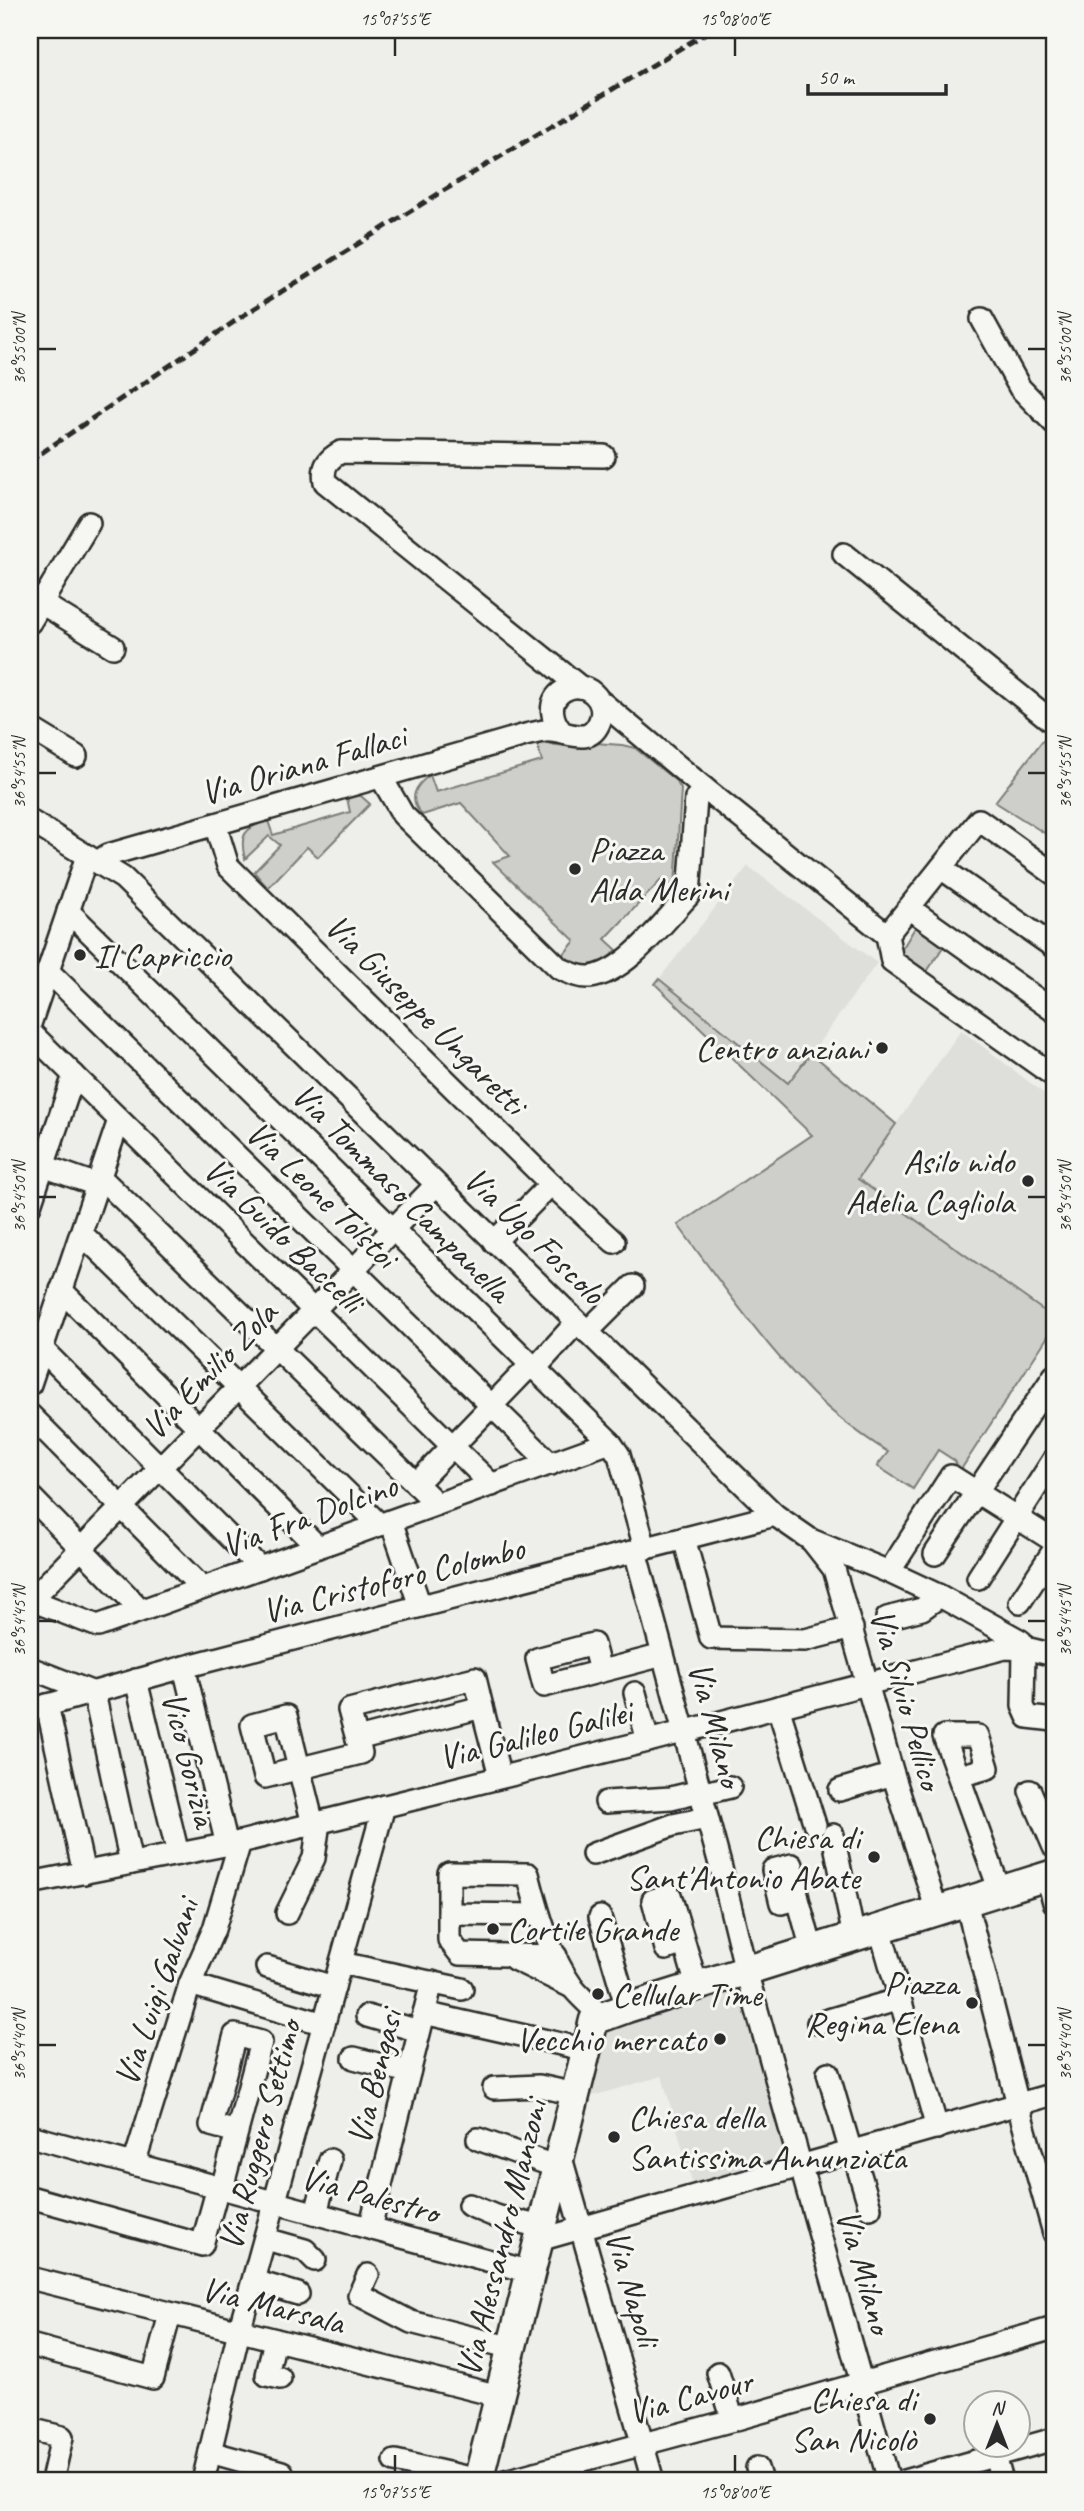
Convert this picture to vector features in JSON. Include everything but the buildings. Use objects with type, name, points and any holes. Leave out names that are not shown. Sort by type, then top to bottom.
[{"type":"main road","points":[[614,2012],[966,1902],[998,1885],[1052,1884]]},
{"type":"main road","name":"Via Alessandro Manzoni","points":[[487,2481],[499,2396],[594,2020],[614,2012]]},
{"type":"street","points":[[982,319],[1020,388],[1054,423]]},
{"type":"street","points":[[604,456],[341,452],[329,458],[323,471],[325,482],[580,687],[595,694],[704,788],[887,935],[892,961],[1054,1076]]},
{"type":"street","points":[[30,622],[35,600],[89,523]]},
{"type":"street","points":[[845,554],[1054,723]]},
{"type":"street","points":[[35,600],[113,646]]},
{"type":"street","points":[[536,650],[555,703],[553,719],[562,733],[584,737],[597,728],[612,727],[639,734]]},
{"type":"street","points":[[529,734],[564,691],[580,687]]},
{"type":"street","points":[[597,728],[603,710],[600,701]]},
{"type":"street","points":[[30,728],[76,756]]},
{"type":"street","name":"Via Oriana Fallaci","points":[[92,859],[529,734],[548,730],[562,733]]},
{"type":"street","points":[[381,777],[403,815],[559,968],[577,976],[590,977],[608,971],[628,959],[689,895],[696,798],[704,788]]},
{"type":"street","points":[[887,935],[979,820],[1054,874]]},
{"type":"street","name":"Via Ugo Foscolo","points":[[30,821],[123,878],[775,1515],[811,1540],[889,1572],[1008,1632],[1021,1641],[1024,1648]]},
{"type":"street","name":"Via Giuseppe Ungaretti","points":[[215,824],[228,866],[551,1184],[614,1242]]},
{"type":"street","points":[[32,1013],[68,911],[92,859]]},
{"type":"street","points":[[941,868],[1054,947]]},
{"type":"street","points":[[909,908],[1054,1011]]},
{"type":"street","name":"Via Tommaso Campanella","points":[[68,911],[610,1443],[619,1455],[640,1549]]},
{"type":"street","name":"Via Leone Tolstoi","points":[[48,971],[551,1464]]},
{"type":"street","name":"Via Guido Baccelli","points":[[30,1032],[492,1485]]},
{"type":"street","points":[[30,1205],[36,1164],[74,1075]]},
{"type":"street","points":[[30,1384],[119,1120]]},
{"type":"street","points":[[36,1164],[98,1181],[437,1504]]},
{"type":"street","points":[[494,1242],[551,1184]]},
{"type":"street","name":"Via Emilio Zola","points":[[30,1600],[436,1185]]},
{"type":"street","points":[[80,1233],[239,1387],[386,1523],[420,1606]]},
{"type":"street","points":[[416,1484],[524,1372],[539,1364],[633,1286]]},
{"type":"street","points":[[61,1290],[318,1547]]},
{"type":"street","points":[[42,1349],[260,1568]]},
{"type":"street","points":[[935,1554],[1054,1376]]},
{"type":"street","points":[[30,1415],[202,1588]]},
{"type":"street","name":"Via Fra Dolcino","points":[[30,1600],[98,1626],[610,1443]]},
{"type":"street","points":[[978,1578],[1054,1459]]},
{"type":"street","points":[[889,1572],[951,1476],[1054,1541]]},
{"type":"street","points":[[30,1496],[141,1610]]},
{"type":"street","name":"Via Cristoforo Colombo","points":[[38,1707],[775,1515]]},
{"type":"street","points":[[684,1538],[711,1637],[805,1640],[852,1628]]},
{"type":"street","name":"Via Silvio Pellico","points":[[811,1540],[834,1569],[893,1774],[937,1911]]},
{"type":"street","name":"Via Milano","points":[[640,1549],[663,1655],[746,1971],[889,2481]]},
{"type":"street","points":[[1020,1602],[1054,1550]]},
{"type":"street","points":[[887,1618],[922,1609],[940,1596]]},
{"type":"street","points":[[544,1686],[537,1659],[593,1644],[600,1671],[663,1655]]},
{"type":"street","name":"Via Galileo Galilei","points":[[31,1876],[84,1873],[234,1843],[684,1732],[1005,1648],[1051,1649]]},
{"type":"street","points":[[1024,1648],[1023,1706],[1028,1717],[1054,1720]]},
{"type":"street","points":[[184,1667],[234,1843]]},
{"type":"street","points":[[30,1668],[94,1692],[131,1863]]},
{"type":"street","points":[[288,1913],[314,1858],[316,1823],[299,1769],[286,1716],[252,1725],[265,1777],[299,1769],[361,1753],[349,1710],[475,1678],[500,1777]]},
{"type":"street","name":"Vico Gorizia","points":[[136,1680],[178,1854]]},
{"type":"street","points":[[635,1693],[648,1741]]},
{"type":"street","points":[[38,1707],[84,1873]]},
{"type":"street","points":[[357,1739],[482,1707]]},
{"type":"street","points":[[778,1707],[824,1830],[895,2001],[931,2129]]},
{"type":"street","points":[[959,1776],[988,1768],[978,1735],[944,1736],[998,1885]]},
{"type":"street","points":[[840,1790],[893,1774]]},
{"type":"street","points":[[606,1802],[671,1798],[730,1787]]},
{"type":"street","points":[[1030,1791],[1054,1847]]},
{"type":"street","name":"Via Ruggero Settimo","points":[[203,2481],[239,2331],[384,1806]]},
{"type":"street","points":[[593,1854],[673,1825],[707,1818]]},
{"type":"street","name":"Via Luigi Galvani","points":[[134,2164],[190,1984],[214,1929],[234,1843]]},
{"type":"street","points":[[773,1870],[792,1865],[812,1950]]},
{"type":"street","points":[[556,1956],[460,1954],[449,1940],[449,1873],[528,1874],[539,1915],[572,1987]]},
{"type":"street","points":[[653,1900],[670,1895],[697,1986]]},
{"type":"street","points":[[966,1902],[1054,2233]]},
{"type":"street","points":[[449,1914],[539,1915]]},
{"type":"street","points":[[600,1917],[614,2012]]},
{"type":"street","points":[[505,1955],[572,1987],[614,2012]]},
{"type":"street","points":[[341,1963],[462,1989]]},
{"type":"street","points":[[267,1967],[334,1987]]},
{"type":"street","name":"Via Bengasi","points":[[370,2228],[432,1982]]},
{"type":"street","points":[[190,1984],[324,2024]]},
{"type":"street","points":[[818,2023],[895,2001]]},
{"type":"street","points":[[367,2017],[422,2022],[587,2050]]},
{"type":"street","points":[[30,2197],[202,2245],[237,2132],[211,2125],[235,2035],[261,2042]]},
{"type":"street","points":[[354,2058],[409,2072]]},
{"type":"street","points":[[828,2073],[870,2208]]},
{"type":"street","points":[[494,2088],[539,2086],[575,2094]]},
{"type":"street","points":[[469,2205],[540,2234],[582,2228],[931,2129],[1020,2110],[1054,2094]]},
{"type":"street","name":"Via Palestro","points":[[30,2136],[531,2272]]},
{"type":"street","points":[[478,2139],[559,2160]]},
{"type":"street","points":[[316,2213],[330,2160]]},
{"type":"street","name":"Via Napoli","points":[[559,2160],[582,2228],[653,2481]]},
{"type":"street","points":[[266,2239],[305,2250],[315,2260]]},
{"type":"street","points":[[368,2275],[359,2295],[411,2322],[512,2348]]},
{"type":"street","name":"Via Marsala","points":[[30,2278],[499,2396]]},
{"type":"street","points":[[254,2281],[298,2294]]},
{"type":"street","points":[[30,2345],[153,2378],[170,2314]]},
{"type":"street","name":"Via Cavour","points":[[487,2481],[733,2420],[1054,2329]]},
{"type":"street","points":[[275,2340],[267,2375],[280,2378]]},
{"type":"street","points":[[718,2373],[733,2420]]},
{"type":"street","points":[[30,2429],[62,2437],[52,2481]]},
{"type":"street","points":[[1032,2445],[1054,2439]]},
{"type":"street","points":[[210,2452],[282,2472]]},
{"type":"street","points":[[904,2481],[988,2458]]},
{"type":"street","points":[[992,2458],[1003,2481]]},
{"type":"street","points":[[395,2461],[487,2481]]},
{"type":"shaded area","points":[[1050,734],[1054,738],[1054,839],[995,802]]},
{"type":"shaded area","points":[[537,743],[578,747],[595,743],[635,748],[676,781],[681,789],[675,888],[663,878],[605,939],[617,950],[597,964],[577,964],[563,955],[575,941],[493,862],[510,856],[461,803],[422,815],[415,804],[417,788],[430,775],[436,792],[542,761]]},
{"type":"shaded area","points":[[361,796],[370,804],[318,857],[307,847],[268,888],[254,872],[280,845],[269,836],[245,859],[243,838],[253,826],[268,821],[273,835],[350,812],[347,798]]},
{"type":"shaded area","points":[[748,866],[877,963],[789,1084],[659,979]]},
{"type":"shaded area","points":[[916,926],[945,944],[926,973],[899,954]]},
{"type":"shaded area","points":[[659,979],[788,1083],[811,1053],[896,1124],[858,1179],[1054,1318],[1054,1327],[960,1471],[955,1461],[938,1450],[913,1489],[877,1466],[888,1452],[858,1432],[812,1393],[742,1311],[678,1225],[812,1135],[655,984]]},
{"type":"shaded area","points":[[961,1030],[1054,1101],[1054,1318],[858,1179]]},
{"type":"shaded area","points":[[737,1987],[786,2159],[693,2185],[662,2076],[589,2097],[601,2031]]},
{"type":"railway","points":[[30,463],[244,315],[438,194],[711,30]]},
{"type":"place","name":"Piazza Alda Merini","points":[[575,869]]},
{"type":"place","name":"Il Capriccio","points":[[80,955]]},
{"type":"place","name":"Centro anziani","points":[[882,1048]]},
{"type":"place","name":"Asilo nido Adelia Cagliola","points":[[1028,1181]]},
{"type":"place","name":"Chiesa di Sant'Antonio Abate","points":[[874,1857]]},
{"type":"place","name":"Cortile Grande","points":[[493,1929]]},
{"type":"place","name":"Cellular Time","points":[[598,1994]]},
{"type":"place","name":"Piazza Regina Elena","points":[[972,2003]]},
{"type":"place","name":"Vecchio mercato","points":[[720,2039]]},
{"type":"place","name":"Chiesa della Santissima Annunziata","points":[[614,2137]]},
{"type":"place","name":"Chiesa di San Nicolò","points":[[930,2419]]}]
